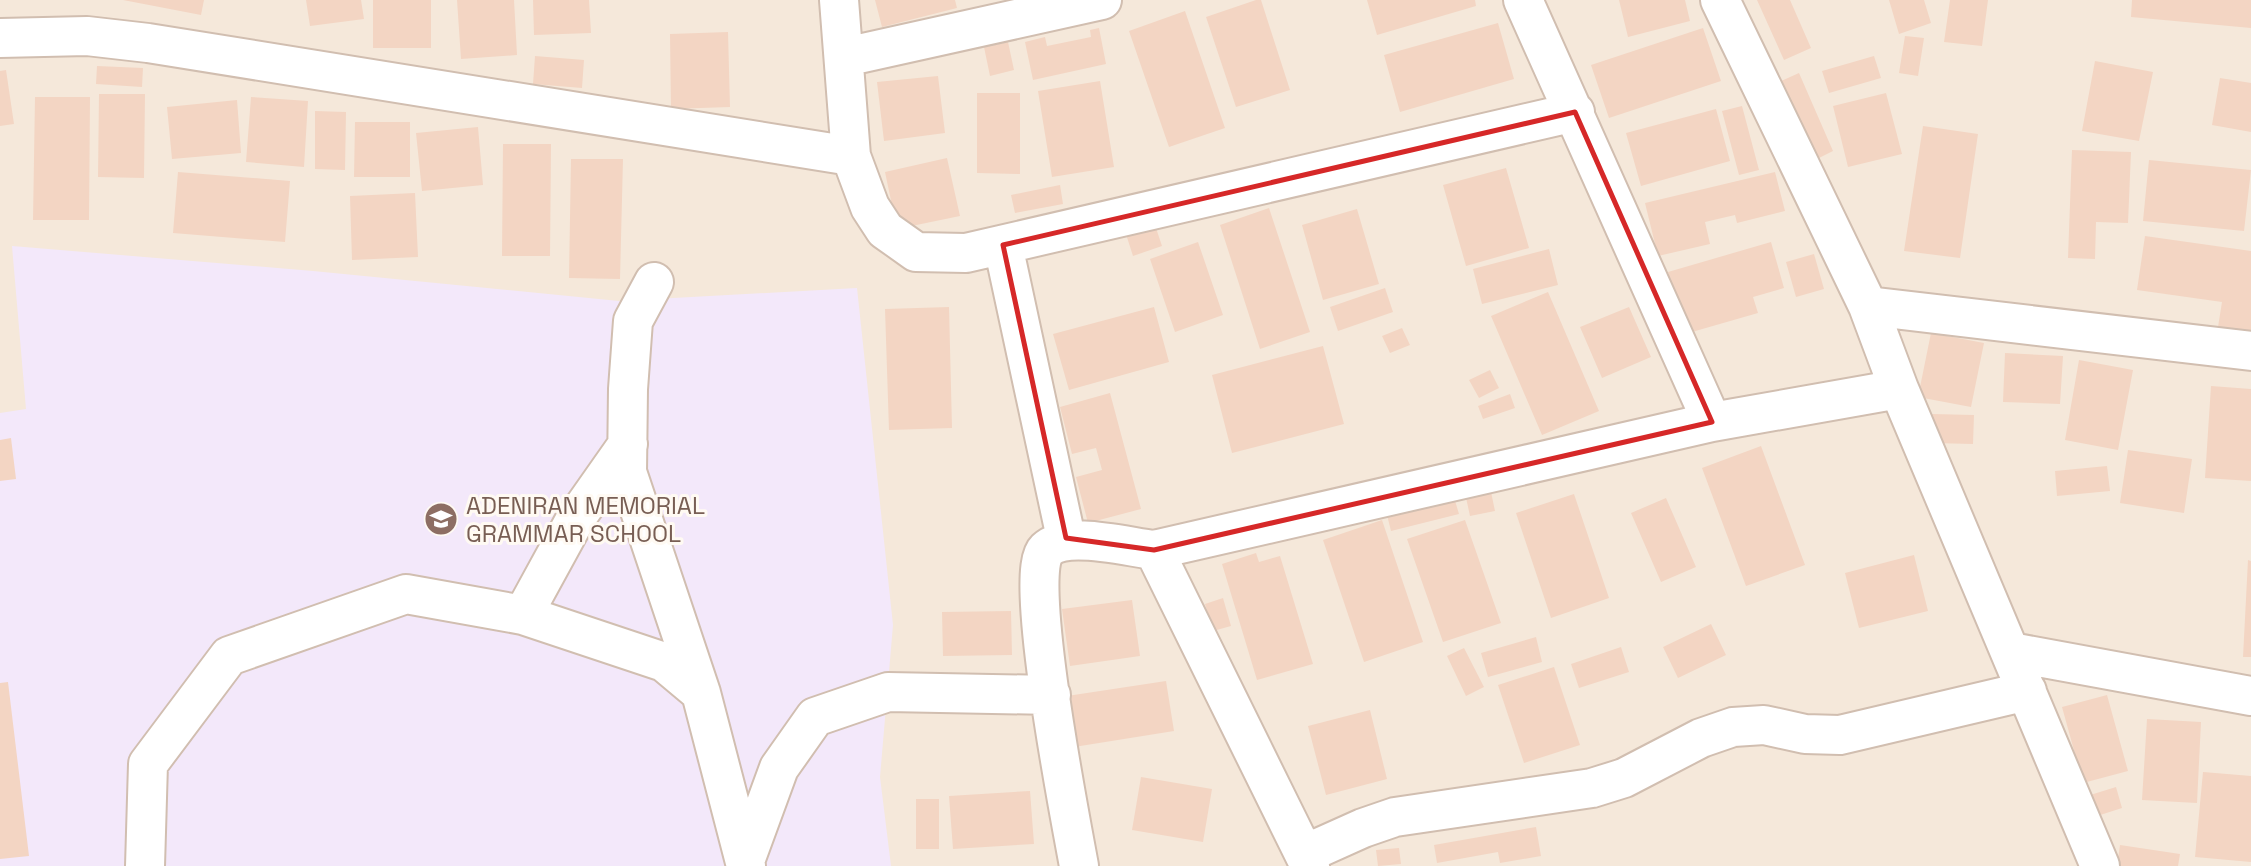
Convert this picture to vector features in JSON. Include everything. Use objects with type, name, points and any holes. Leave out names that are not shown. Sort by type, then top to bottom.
[{"type":"street","points":[[838,0],[845,57],[851,156],[870,208],[885,230],[916,251],[966,253],[1574,112]]},
{"type":"street","points":[[845,57],[1102,0]]},
{"type":"street","points":[[1523,0],[1712,422]]},
{"type":"street","points":[[1720,0],[1868,306],[1899,389],[2100,866]]},
{"type":"street","points":[[0,38],[87,36],[148,43],[851,156]]},
{"type":"street","points":[[1003,245],[1066,538]]},
{"type":"street","points":[[654,282],[633,321],[627,472],[701,693],[745,864]]},
{"type":"street","points":[[1868,306],[2251,351]]},
{"type":"street","points":[[1079,866],[1043,653],[1038,564],[1045,550],[1066,538],[1154,550],[1712,422],[1899,389]]},
{"type":"street","points":[[523,615],[576,518],[628,444]]},
{"type":"street","points":[[1154,550],[1308,860],[1363,828],[1395,817],[1592,788],[1624,778],[1701,738],[1733,727],[1764,725],[1805,734],[1840,735],[2027,691]]},
{"type":"street","points":[[145,866],[148,764],[229,656],[406,594],[523,615],[664,662],[701,693]]},
{"type":"street","points":[[2011,652],[2251,696]]},
{"type":"street","points":[[745,864],[779,768],[815,717],[888,691],[1051,695]]},
{"type":"highlighted area","points":[[1575,112],[1712,422],[1154,550],[1066,538],[1003,245]]},
{"type":"shaded area","points":[[0,0],[2251,0],[2251,866],[0,866]]},
{"type":"shaded area","name":"ADENIRAN MEMORIAL GRAMMAR SCHOOL","points":[[12,246],[313,271],[619,301],[857,288],[893,625],[880,777],[891,866],[0,866],[0,413],[26,409]]},
{"type":"building","points":[[123,0],[204,0],[201,15]]},
{"type":"building","points":[[306,0],[361,0],[364,19],[310,26]]},
{"type":"building","points":[[373,0],[431,0],[431,48],[373,48]]},
{"type":"building","points":[[457,0],[514,0],[517,55],[461,59]]},
{"type":"building","points":[[533,0],[589,0],[591,33],[534,35]]},
{"type":"building","points":[[875,0],[955,0],[957,8],[882,27]]},
{"type":"building","points":[[1261,0],[1290,90],[1236,107],[1206,17]]},
{"type":"building","points":[[1367,0],[1475,0],[1476,6],[1377,35]]},
{"type":"building","points":[[1619,0],[1685,0],[1690,21],[1628,37]]},
{"type":"building","points":[[1757,0],[1790,0],[1811,48],[1784,60]]},
{"type":"building","points":[[1889,0],[1924,0],[1931,23],[1899,34]]},
{"type":"building","points":[[1950,0],[1988,0],[1982,46],[1944,42]]},
{"type":"building","points":[[2132,0],[2251,0],[2251,28],[2131,17]]},
{"type":"building","points":[[1185,11],[1225,128],[1169,147],[1129,31]]},
{"type":"building","points":[[1498,23],[1514,79],[1400,112],[1384,55]]},
{"type":"building","points":[[1099,28],[1106,64],[1033,80],[1025,42],[1045,37],[1047,46],[1091,37],[1090,30]]},
{"type":"building","points":[[1703,28],[1721,81],[1609,118],[1591,65]]},
{"type":"building","points":[[728,32],[730,107],[671,109],[670,34]]},
{"type":"building","points":[[1905,36],[1924,38],[1918,76],[1899,73]]},
{"type":"building","points":[[1008,42],[1014,70],[990,76],[984,47]]},
{"type":"building","points":[[535,56],[584,60],[582,88],[533,84]]},
{"type":"building","points":[[1874,56],[1881,78],[1829,93],[1822,71]]},
{"type":"building","points":[[2095,61],[2153,72],[2139,141],[2082,131]]},
{"type":"building","points":[[97,66],[143,68],[142,87],[96,84]]},
{"type":"building","points":[[6,70],[14,124],[0,126],[0,71]]},
{"type":"building","points":[[1799,73],[1833,151],[1813,161],[1779,82]]},
{"type":"building","points":[[938,76],[945,133],[884,141],[877,82]]},
{"type":"building","points":[[2220,78],[2251,83],[2251,132],[2212,125]]},
{"type":"building","points":[[1100,81],[1114,167],[1052,177],[1038,91]]},
{"type":"building","points":[[977,93],[1020,93],[1020,174],[977,173]]},
{"type":"building","points":[[1886,93],[1902,154],[1848,167],[1833,106]]},
{"type":"building","points":[[99,94],[145,94],[144,178],[98,177]]},
{"type":"building","points":[[35,97],[90,97],[89,220],[33,220]]},
{"type":"building","points":[[251,97],[308,101],[304,167],[246,162]]},
{"type":"building","points":[[237,100],[241,153],[172,159],[167,107]]},
{"type":"building","points":[[1742,106],[1759,170],[1739,175],[1722,111]]},
{"type":"building","points":[[1716,109],[1730,161],[1641,186],[1626,133]]},
{"type":"building","points":[[315,111],[346,112],[345,170],[315,169]]},
{"type":"building","points":[[355,122],[410,122],[410,177],[354,177]]},
{"type":"building","points":[[1923,126],[1978,134],[1960,258],[1904,251]]},
{"type":"building","points":[[478,127],[483,185],[422,191],[416,133]]},
{"type":"building","points":[[503,144],[551,144],[550,256],[502,256]]},
{"type":"building","points":[[2072,150],[2131,152],[2128,223],[2096,222],[2095,259],[2068,258]]},
{"type":"building","points":[[947,158],[960,216],[897,229],[885,172]]},
{"type":"building","points":[[571,159],[623,159],[620,279],[569,278]]},
{"type":"building","points":[[2149,160],[2251,170],[2244,231],[2143,221]]},
{"type":"building","points":[[1506,168],[1529,248],[1466,266],[1443,185]]},
{"type":"building","points":[[178,172],[290,181],[285,242],[173,233]]},
{"type":"building","points":[[1775,172],[1785,211],[1737,223],[1735,215],[1705,222],[1710,244],[1658,256],[1645,203]]},
{"type":"building","points":[[1060,185],[1063,204],[1015,213],[1011,195]]},
{"type":"building","points":[[415,193],[418,257],[352,260],[350,196]]},
{"type":"building","points":[[1269,208],[1310,332],[1260,349],[1220,225]]},
{"type":"building","points":[[1357,209],[1379,284],[1323,300],[1302,225]]},
{"type":"building","points":[[1153,219],[1162,246],[1133,256],[1124,228]]},
{"type":"building","points":[[2145,236],[2251,251],[2251,332],[2218,327],[2222,302],[2137,290]]},
{"type":"building","points":[[1198,242],[1223,315],[1175,332],[1150,259]]},
{"type":"building","points":[[1771,242],[1784,288],[1753,297],[1758,313],[1685,334],[1668,272]]},
{"type":"building","points":[[1549,249],[1558,285],[1482,304],[1473,269]]},
{"type":"building","points":[[1814,254],[1824,289],[1796,297],[1786,262]]},
{"type":"building","points":[[1385,288],[1393,312],[1338,331],[1330,307]]},
{"type":"building","points":[[1548,292],[1599,411],[1542,435],[1491,316]]},
{"type":"building","points":[[949,307],[952,428],[889,430],[885,309]]},
{"type":"building","points":[[1154,307],[1169,362],[1069,390],[1053,334]]},
{"type":"building","points":[[1629,307],[1651,357],[1602,378],[1580,327]]},
{"type":"building","points":[[1402,328],[1410,345],[1390,353],[1382,336]]},
{"type":"building","points":[[1931,333],[1984,343],[1971,407],[1918,397]]},
{"type":"building","points":[[1323,346],[1344,424],[1232,453],[1212,375]]},
{"type":"building","points":[[2005,353],[2063,356],[2060,404],[2003,402]]},
{"type":"building","points":[[2079,360],[2133,370],[2118,450],[2065,440]]},
{"type":"building","points":[[1490,370],[1499,388],[1479,398],[1469,380]]},
{"type":"building","points":[[2211,386],[2251,389],[2251,481],[2205,478]]},
{"type":"building","points":[[1110,393],[1141,509],[1088,523],[1076,477],[1102,470],[1096,448],[1072,454],[1060,407]]},
{"type":"building","points":[[1510,394],[1515,408],[1483,419],[1478,406]]},
{"type":"building","points":[[1932,414],[1974,415],[1973,444],[1932,443]]},
{"type":"building","points":[[11,438],[16,479],[0,481],[0,440]]},
{"type":"building","points":[[1761,446],[1805,565],[1746,586],[1702,468]]},
{"type":"building","points":[[2128,450],[2192,459],[2184,513],[2120,503]]},
{"type":"building","points":[[2107,466],[2110,491],[2057,496],[2055,471]]},
{"type":"building","points":[[1490,487],[1495,511],[1470,516],[1465,493]]},
{"type":"building","points":[[1453,494],[1459,514],[1391,531],[1386,511]]},
{"type":"building","points":[[1574,494],[1609,598],[1551,618],[1516,513]]},
{"type":"building","points":[[1666,498],[1696,567],[1661,582],[1631,513]]},
{"type":"building","points":[[1382,520],[1423,642],[1364,662],[1323,540]]},
{"type":"building","points":[[1465,520],[1501,623],[1443,642],[1407,539]]},
{"type":"building","points":[[1256,553],[1259,562],[1280,556],[1313,664],[1257,680],[1222,564]]},
{"type":"building","points":[[1914,555],[1928,611],[1859,628],[1845,573]]},
{"type":"building","points":[[2248,560],[2251,561],[2251,657],[2243,657]]},
{"type":"building","points":[[1223,598],[1231,626],[1213,631],[1205,604]]},
{"type":"building","points":[[1132,600],[1140,656],[1070,666],[1062,609]]},
{"type":"building","points":[[1011,611],[1012,655],[943,656],[942,612]]},
{"type":"building","points":[[1711,624],[1726,655],[1678,678],[1663,647]]},
{"type":"building","points":[[1536,637],[1542,662],[1488,677],[1481,653]]},
{"type":"building","points":[[1621,647],[1629,672],[1579,688],[1571,664]]},
{"type":"building","points":[[1464,648],[1484,687],[1466,696],[1447,656]]},
{"type":"building","points":[[1554,667],[1580,745],[1524,763],[1498,685]]},
{"type":"building","points":[[1166,681],[1174,731],[1074,747],[1067,696]]},
{"type":"building","points":[[8,682],[29,856],[0,859],[0,683]]},
{"type":"building","points":[[2107,695],[2128,771],[2083,783],[2062,707]]},
{"type":"building","points":[[1370,710],[1387,779],[1326,795],[1308,726]]},
{"type":"building","points":[[2147,719],[2201,722],[2197,803],[2142,800]]},
{"type":"building","points":[[2203,772],[2251,776],[2251,862],[2195,857]]},
{"type":"building","points":[[1141,777],[1212,789],[1203,842],[1132,830]]},
{"type":"building","points":[[2116,787],[2122,808],[2094,817],[2087,796]]},
{"type":"building","points":[[1030,791],[1034,844],[953,849],[949,796]]},
{"type":"building","points":[[916,799],[939,799],[939,849],[916,849]]},
{"type":"building","points":[[1536,827],[1541,856],[1500,863],[1498,852],[1437,863],[1434,845]]},
{"type":"building","points":[[2120,845],[2180,854],[2178,866],[2117,866]]},
{"type":"building","points":[[1399,848],[1401,864],[1378,866],[1376,850]]},
{"type":"place","name":"ADENIRAN MEMORIAL GRAMMAR SCHOOL","points":[[441,519]]}]
